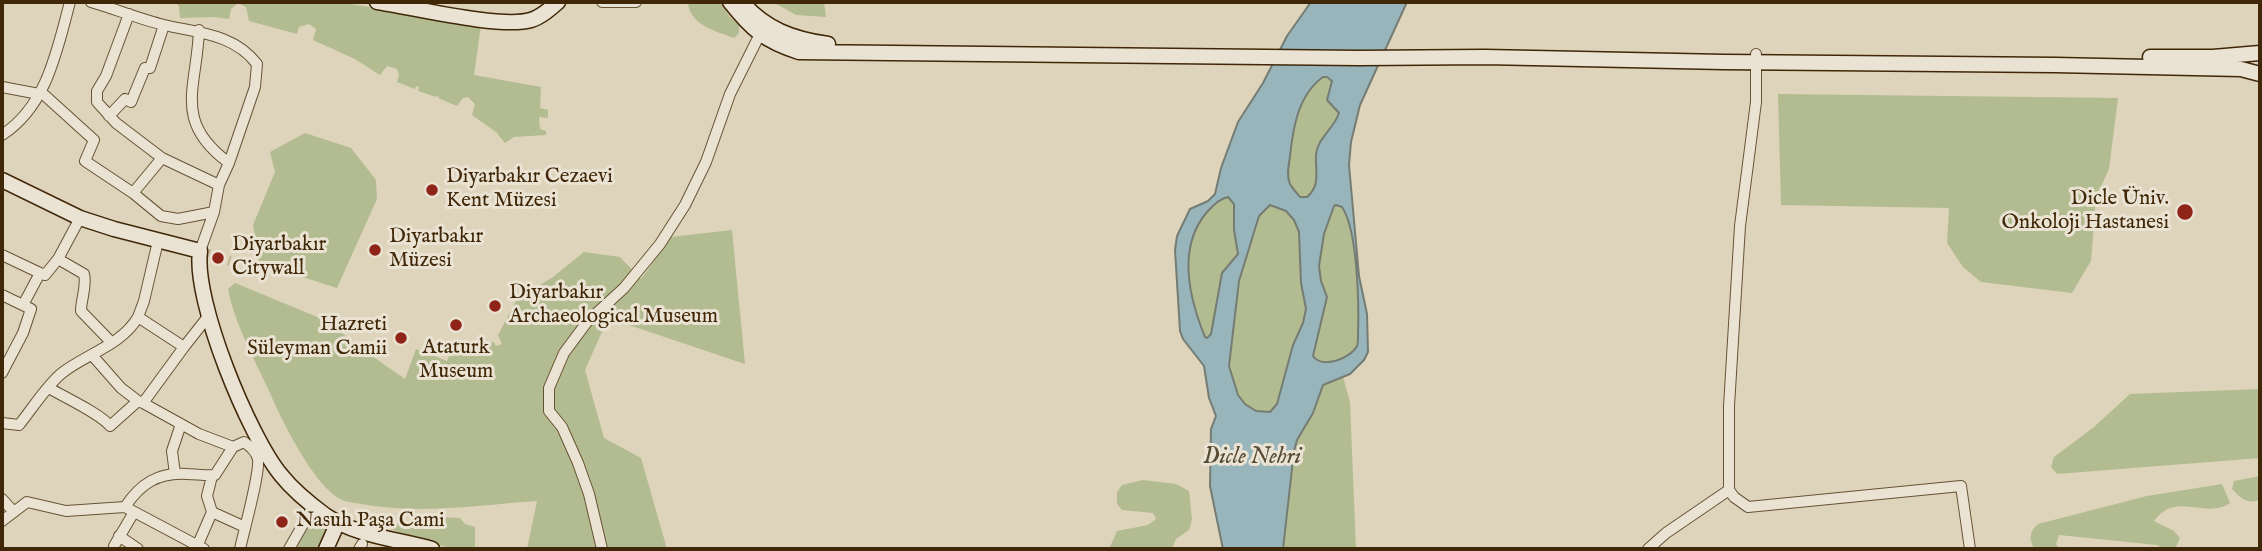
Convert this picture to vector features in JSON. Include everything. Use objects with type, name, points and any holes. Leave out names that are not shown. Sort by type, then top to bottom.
[{"type":"main road","points":[[377,2],[486,20],[508,21],[530,20],[548,11],[558,2]]},
{"type":"main road","points":[[440,2],[493,13],[514,14],[530,11],[546,2]]},
{"type":"main road","points":[[730,2],[780,46],[799,52],[930,49],[1485,53],[2241,69],[2260,74]]},
{"type":"main road","points":[[742,2],[762,29]]},
{"type":"main road","points":[[1756,58],[2114,58],[2213,57],[2260,53]]},
{"type":"main road","points":[[2,180],[80,218],[200,251],[199,272],[224,364],[256,432],[281,475],[314,505],[338,522],[399,543],[428,548]]},
{"type":"main road","points":[[326,549],[338,522]]},
{"type":"street","points":[[2,135],[40,93],[56,53],[71,2]]},
{"type":"street","points":[[91,2],[164,25],[199,30],[230,41],[248,53],[257,64],[258,75],[219,185],[214,212],[200,251]]},
{"type":"street","points":[[602,2],[636,2]]},
{"type":"street","points":[[129,14],[106,76],[97,91],[97,102],[109,116],[162,158],[219,185]]},
{"type":"street","points":[[109,116],[125,99],[131,102],[145,68],[150,68],[164,25]]},
{"type":"street","points":[[602,549],[589,494],[578,463],[562,427],[549,411],[549,388],[564,353],[587,322],[631,280],[660,244],[685,205],[706,162],[730,94],[762,29]]},
{"type":"street","points":[[199,30],[190,106],[197,126],[212,150],[229,163]]},
{"type":"street","points":[[1756,58],[1756,102],[1740,226],[1729,406],[1729,490],[1748,507],[1961,486],[1970,549]]},
{"type":"street","points":[[2,87],[40,93],[94,140],[85,161],[133,193],[161,216],[178,219],[214,212]]},
{"type":"street","points":[[133,193],[162,158]]},
{"type":"street","points":[[2,255],[45,275],[58,259],[80,218]]},
{"type":"street","points":[[2,423],[19,425],[60,374],[133,326],[144,301],[158,241]]},
{"type":"street","points":[[58,259],[84,274],[86,283],[81,312],[111,342]]},
{"type":"street","points":[[23,305],[40,273]]},
{"type":"street","points":[[2,296],[31,309],[23,333],[2,373]]},
{"type":"street","points":[[49,388],[92,414],[104,417],[110,426],[141,402],[210,314]]},
{"type":"street","points":[[138,317],[184,347]]},
{"type":"street","points":[[92,355],[121,388],[141,402],[199,434],[233,447]]},
{"type":"street","points":[[175,474],[172,451],[181,424]]},
{"type":"street","points":[[2,522],[27,502],[66,511],[130,509],[199,549],[212,512],[207,496],[212,476],[233,447],[244,442],[258,457],[258,471],[240,549]]},
{"type":"street","points":[[114,546],[130,509],[147,482],[175,474],[212,476]]},
{"type":"street","points":[[1648,549],[1666,533],[1729,490]]},
{"type":"street","points":[[2,499],[13,511]]},
{"type":"street","points":[[289,549],[314,505]]},
{"type":"street","points":[[212,512],[245,527]]},
{"type":"street","points":[[120,536],[138,549]]},
{"type":"green space","points":[[174,2],[338,2],[481,25],[474,75],[541,87],[540,108],[548,110],[548,118],[539,117],[540,129],[546,131],[546,135],[514,137],[505,143],[496,132],[472,115],[475,104],[468,97],[463,98],[457,106],[438,98],[439,95],[436,97],[418,91],[419,87],[416,86],[415,89],[397,82],[397,69],[387,66],[380,75],[355,59],[313,40],[316,29],[309,24],[299,27],[297,34],[249,21],[246,7],[238,3],[231,9],[229,19],[180,18],[179,6]]},
{"type":"green space","points":[[688,2],[721,2],[730,17],[739,25],[739,33],[734,38],[698,22]]},
{"type":"green space","points":[[773,2],[824,2],[826,17],[796,15]]},
{"type":"green space","points":[[1323,77],[1332,81],[1328,101],[1339,113],[1317,149],[1314,188],[1307,197],[1300,197],[1288,177],[1293,135],[1308,93]]},
{"type":"green space","points":[[1778,94],[2118,98],[2109,169],[2096,197],[2091,261],[2072,293],[1981,282],[1963,267],[1947,243],[1949,208],[1781,205]]},
{"type":"green space","points":[[305,133],[351,148],[376,180],[377,199],[337,288],[259,263],[253,225],[275,172],[270,152]]},
{"type":"green space","points":[[1228,197],[1234,204],[1238,254],[1225,268],[1211,334],[1205,337],[1190,290],[1188,273],[1191,241],[1207,212]]},
{"type":"green space","points":[[1270,204],[1286,211],[1299,232],[1301,283],[1306,309],[1277,404],[1270,412],[1256,411],[1245,404],[1238,395],[1229,366],[1239,281],[1259,216]]},
{"type":"green space","points":[[1336,205],[1342,206],[1347,217],[1354,250],[1358,287],[1358,342],[1348,355],[1336,361],[1323,362],[1313,356],[1327,297],[1319,266],[1324,234]]},
{"type":"green space","points":[[732,230],[745,364],[608,318],[585,370],[604,438],[641,458],[667,549],[527,549],[537,501],[405,509],[340,499],[330,492],[310,467],[275,405],[235,316],[228,289],[235,283],[327,321],[405,379],[416,349],[447,361],[451,351],[494,342],[496,346],[502,344],[498,335],[517,299],[553,277],[584,252],[620,257],[641,279],[671,237]]},
{"type":"green space","points":[[1343,377],[1350,402],[1356,549],[1283,549],[1297,440],[1313,413],[1323,385]]},
{"type":"green space","points":[[2260,389],[2260,458],[2057,474],[2051,467],[2054,457],[2094,427],[2130,394]]},
{"type":"green space","points":[[2260,476],[2260,500],[2244,500],[2232,489],[2234,481]]},
{"type":"green space","points":[[1143,480],[1176,484],[1189,491],[1192,519],[1189,530],[1176,539],[1172,549],[1109,549],[1117,531],[1148,525],[1156,519],[1153,513],[1122,510],[1117,504],[1117,492],[1122,485]]},
{"type":"green space","points":[[2222,484],[2230,503],[2211,509],[2181,506],[2172,508],[2154,521],[2174,531],[2180,538],[2175,549],[2059,535],[2056,544],[2060,549],[2034,549],[2031,542],[2031,533],[2038,524],[2147,496]]},
{"type":"green space","points":[[313,517],[330,528],[320,549],[296,549]]},
{"type":"green space","points":[[433,517],[460,518],[465,524],[475,527],[475,549],[452,549],[384,527],[387,521],[406,523],[417,520],[418,524],[428,526]]},
{"type":"water","name":"Dicle Nehri","points":[[1311,2],[1407,2],[1360,105],[1351,142],[1349,165],[1359,276],[1367,314],[1368,352],[1350,374],[1323,385],[1313,413],[1297,440],[1283,549],[1223,549],[1210,486],[1211,429],[1216,416],[1209,398],[1204,366],[1180,331],[1175,250],[1177,236],[1190,209],[1208,201],[1215,194],[1221,168],[1238,122],[1263,83],[1287,36]],"holes":[[[1323,77],[1332,81],[1327,100],[1339,113],[1317,149],[1314,188],[1307,197],[1300,197],[1288,177],[1293,134],[1302,103]],[[1228,197],[1234,204],[1238,254],[1222,273],[1211,334],[1207,338],[1194,306],[1189,257],[1198,226],[1207,212]],[[1270,205],[1286,211],[1294,220],[1299,232],[1301,283],[1306,309],[1277,404],[1270,412],[1256,411],[1245,404],[1238,395],[1229,366],[1239,281],[1259,216]],[[1334,206],[1342,207],[1351,233],[1358,287],[1358,342],[1348,355],[1336,361],[1323,362],[1313,356],[1327,297],[1319,266],[1324,234]]]},
{"type":"tunnel","points":[[200,251],[230,261]]},
{"type":"place","name":"Diyarbakır Cezaevi Kent Müzesi","points":[[432,190]]},
{"type":"place","name":"Dicle Üniv. Onkoloji Hastanesi","points":[[2185,212]]},
{"type":"place","name":"Diyarbakır Müzesi","points":[[375,250]]},
{"type":"place","name":"Diyarbakır Citywall","points":[[218,258]]},
{"type":"place","name":"Diyarbakır Archaeological Museum","points":[[495,306]]},
{"type":"place","name":"Ataturk Museum","points":[[456,325]]},
{"type":"place","name":"Hazreti Süleyman Camii","points":[[401,338]]},
{"type":"place","name":"Nasuh Paşa Cami","points":[[282,522]]}]
